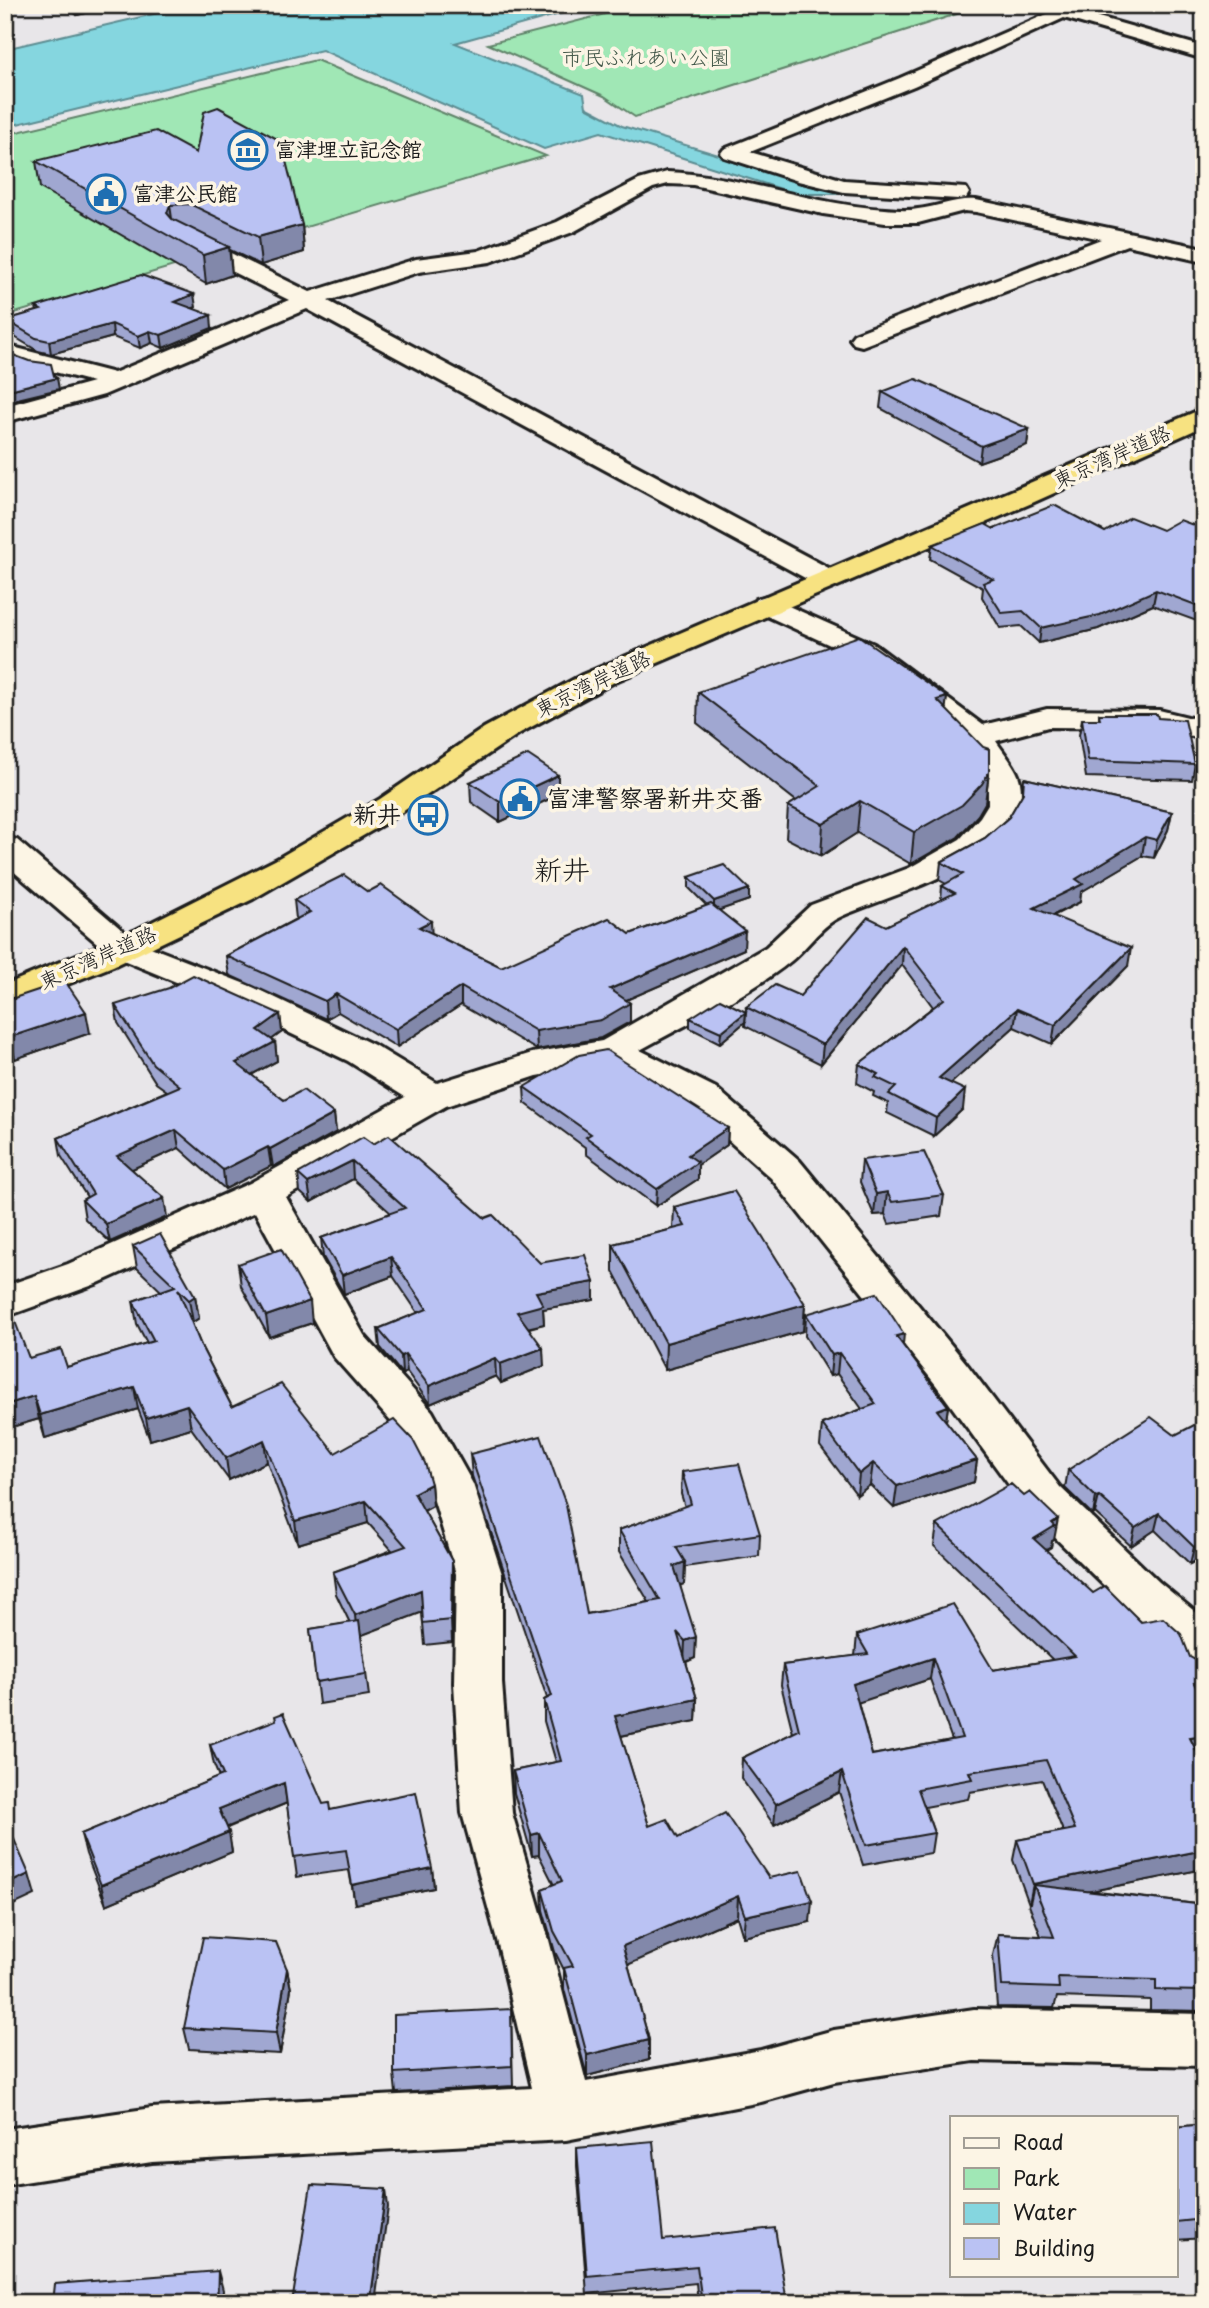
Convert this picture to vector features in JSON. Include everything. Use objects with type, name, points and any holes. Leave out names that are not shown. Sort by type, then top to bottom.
[{"type":"highway","name":"東京湾岸道路","points":[[5,998],[123,948],[295,861],[377,815],[494,736],[607,674],[1204,416]]},
{"type":"street","points":[[1204,54],[1063,12],[907,82],[731,153],[805,177],[844,186],[976,195],[1204,245]]},
{"type":"street","points":[[5,414],[95,390],[307,300],[416,266],[482,257],[565,227],[646,184],[667,178],[693,179],[832,209],[885,216],[918,216],[964,205],[976,206],[1204,255]]},
{"type":"street","points":[[862,339],[1125,238]]},
{"type":"street","points":[[184,239],[307,300],[828,579]]},
{"type":"street","points":[[5,352],[103,377],[112,383]]},
{"type":"street","points":[[5,1302],[82,1274],[264,1192],[433,1097],[532,1065],[612,1051],[732,984],[778,954],[823,912],[921,875],[972,846],[994,822],[1004,804],[1004,780],[999,767],[978,736],[864,650],[766,605]]},
{"type":"street","points":[[978,736],[1047,718],[1159,719],[1204,730]]},
{"type":"street","points":[[5,847],[123,948],[240,995],[361,1053],[433,1097]]},
{"type":"street","points":[[612,1051],[703,1097],[785,1169],[951,1374],[1044,1499],[1203,1650]]},
{"type":"street","points":[[264,1192],[349,1346],[417,1423],[451,1484],[479,1574],[478,1683],[487,1812],[523,1940],[566,2113]]},
{"type":"street","points":[[5,2157],[152,2135],[566,2113],[761,2076],[834,2056],[974,2035],[1204,2040]]},
{"type":"green space","name":"市民ふれあい公園","points":[[640,5],[985,5],[635,117],[604,96],[488,44]]},
{"type":"green space","points":[[316,60],[546,156],[5,316],[5,135]]},
{"type":"water","points":[[192,5],[592,5],[455,43],[584,94],[586,107],[622,126],[822,186],[876,194],[797,194],[601,132],[544,149],[322,50],[5,127],[5,49]]},
{"type":"building","points":[[218,107],[281,141],[302,225],[258,237],[190,204],[170,205],[167,213],[172,219],[229,247],[203,255],[36,161],[156,131],[196,153],[204,112]]},
{"type":"building","points":[[141,275],[194,294],[175,302],[211,315],[161,335],[150,331],[138,336],[112,324],[49,341],[36,338],[6,320],[41,310],[36,307]]},
{"type":"building","points":[[5,352],[29,361],[51,364],[57,378],[5,391]]},
{"type":"building","points":[[916,379],[1029,429],[981,446],[882,392]]},
{"type":"building","points":[[1054,505],[1105,532],[1130,517],[1162,530],[1180,520],[1204,529],[1204,541],[1195,547],[1204,550],[1204,608],[1156,590],[1100,615],[1041,628],[1023,611],[1002,613],[983,583],[993,579],[932,545],[985,524],[994,529]]},
{"type":"building","points":[[859,636],[947,697],[937,700],[983,747],[989,749],[989,772],[982,784],[962,805],[914,832],[860,801],[823,824],[788,806],[820,786],[698,692]]},
{"type":"building","points":[[1099,714],[1157,714],[1158,718],[1185,720],[1195,764],[1088,760],[1082,719],[1100,719]]},
{"type":"building","points":[[528,755],[558,775],[500,802],[470,782]]},
{"type":"building","points":[[1024,778],[1172,812],[1157,840],[1145,837],[1076,879],[1083,884],[1034,908],[1131,948],[1055,1025],[1017,1009],[939,1078],[965,1090],[936,1118],[889,1094],[896,1087],[875,1077],[878,1074],[859,1064],[944,999],[903,946],[823,1045],[746,1007],[775,985],[800,996],[868,917],[886,926],[955,893],[942,886],[963,874],[941,862],[985,838],[1009,817],[1023,793]]},
{"type":"building","points":[[724,865],[749,889],[714,901],[689,877]]},
{"type":"building","points":[[344,875],[368,892],[381,885],[431,921],[419,927],[501,967],[609,918],[630,934],[711,904],[745,931],[610,989],[630,1003],[601,1020],[536,1031],[461,987],[396,1029],[336,994],[325,1001],[226,956],[310,912],[294,900]]},
{"type":"building","points":[[193,975],[280,1014],[258,1030],[275,1042],[236,1063],[284,1100],[303,1090],[334,1114],[270,1149],[268,1147],[223,1170],[176,1130],[117,1156],[164,1198],[106,1224],[82,1200],[93,1194],[58,1138],[180,1086],[153,1064],[115,1005],[169,988]]},
{"type":"building","points":[[65,981],[86,1012],[10,1037],[5,1030],[5,1001]]},
{"type":"building","points":[[720,999],[746,1012],[721,1032],[690,1018]]},
{"type":"building","points":[[606,1050],[728,1128],[688,1155],[698,1162],[657,1189],[586,1137],[591,1134],[524,1087],[579,1055]]},
{"type":"building","points":[[389,1135],[485,1218],[493,1215],[540,1263],[585,1255],[594,1282],[536,1292],[543,1305],[517,1312],[543,1348],[500,1364],[495,1358],[429,1386],[405,1354],[401,1356],[378,1329],[427,1309],[391,1257],[342,1275],[321,1238],[405,1208],[352,1161],[308,1183],[298,1174],[363,1137],[373,1144]]},
{"type":"building","points":[[924,1152],[944,1195],[892,1202],[887,1192],[876,1194],[862,1160]]},
{"type":"building","points":[[734,1191],[805,1304],[666,1343],[613,1244],[685,1226],[674,1207]]},
{"type":"building","points":[[160,1234],[195,1296],[189,1300],[178,1289],[202,1348],[232,1407],[281,1384],[335,1453],[394,1420],[413,1440],[425,1463],[431,1484],[414,1493],[452,1561],[451,1620],[423,1623],[421,1590],[355,1615],[333,1572],[406,1546],[366,1501],[295,1521],[264,1440],[226,1458],[187,1405],[146,1418],[134,1387],[40,1415],[34,1396],[5,1405],[5,1311],[11,1311],[29,1358],[61,1349],[67,1367],[154,1341],[133,1301],[175,1286],[133,1246]]},
{"type":"building","points":[[281,1249],[310,1301],[266,1316],[238,1264]]},
{"type":"building","points":[[877,1293],[904,1334],[896,1336],[948,1406],[937,1410],[977,1460],[897,1486],[873,1463],[859,1474],[822,1424],[876,1404],[839,1353],[832,1355],[806,1314]]},
{"type":"building","points":[[1151,1417],[1175,1435],[1204,1420],[1204,1542],[1194,1547],[1159,1513],[1135,1528],[1068,1470]]},
{"type":"building","points":[[541,1436],[566,1505],[587,1614],[660,1600],[619,1530],[691,1504],[682,1472],[739,1464],[760,1534],[676,1547],[685,1562],[674,1566],[696,1637],[685,1641],[677,1632],[697,1699],[615,1716],[649,1826],[667,1819],[678,1838],[725,1813],[769,1878],[801,1871],[812,1901],[745,1916],[738,1896],[623,1946],[649,2040],[587,2055],[564,1968],[573,1966],[554,1931],[542,1889],[562,1881],[539,1833],[531,1835],[513,1771],[561,1761],[544,1700],[552,1696],[470,1454]]},
{"type":"building","points":[[1011,1484],[1024,1496],[1030,1492],[1058,1519],[1052,1523],[1055,1526],[1034,1539],[1093,1593],[1105,1586],[1141,1622],[1163,1618],[1181,1634],[1190,1657],[1197,1661],[1204,1675],[1204,1681],[1194,1683],[1204,1703],[1204,1736],[1190,1738],[1204,1766],[1204,1850],[1033,1884],[1017,1840],[1075,1829],[1046,1760],[969,1772],[972,1779],[918,1789],[934,1833],[866,1845],[842,1772],[776,1804],[742,1758],[799,1730],[783,1665],[868,1654],[857,1635],[953,1604],[993,1670],[1075,1656],[937,1525]],"holes":[[[933,1658],[962,1738],[872,1755],[853,1684]]]},
{"type":"building","points":[[359,1621],[366,1674],[316,1682],[310,1629]]},
{"type":"building","points":[[283,1713],[323,1804],[329,1803],[330,1810],[416,1792],[432,1868],[352,1885],[346,1850],[294,1857],[284,1783],[219,1809],[229,1832],[101,1885],[81,1834],[223,1775],[210,1745],[276,1720],[275,1716]]},
{"type":"building","points":[[10,1830],[29,1874],[5,1885],[5,1832]]},
{"type":"building","points":[[1034,1885],[1204,1905],[1204,1991],[1156,1990],[1156,1980],[1058,1977],[1059,1988],[1002,1986],[998,1934],[1054,1937]]},
{"type":"building","points":[[203,1937],[276,1942],[287,1969],[276,2033],[184,2028]]},
{"type":"building","points":[[511,2009],[512,2066],[394,2073],[394,2015]]},
{"type":"building","points":[[1204,2124],[1204,2219],[1178,2222],[1178,2127]]},
{"type":"building","points":[[653,2141],[663,2240],[775,2228],[786,2296],[778,2297],[778,2303],[702,2303],[697,2266],[587,2276],[577,2148]]},
{"type":"building","points":[[311,2185],[386,2189],[370,2303],[292,2303]]},
{"type":"building","points":[[218,2271],[217,2303],[53,2303],[55,2284]]},
{"type":"waterway","points":[[862,194],[902,195]]},
{"type":"waterway","points":[[950,197],[985,203]]},
{"type":"place","name":"富津埋立記念館","points":[[248,150]]},
{"type":"place","name":"富津公民館","points":[[106,194]]},
{"type":"place","name":"富津警察署新井交番","points":[[520,799]]},
{"type":"place","name":"新井","points":[[428,815]]},
{"type":"district","name":"新井","points":[[562,870]]}]
